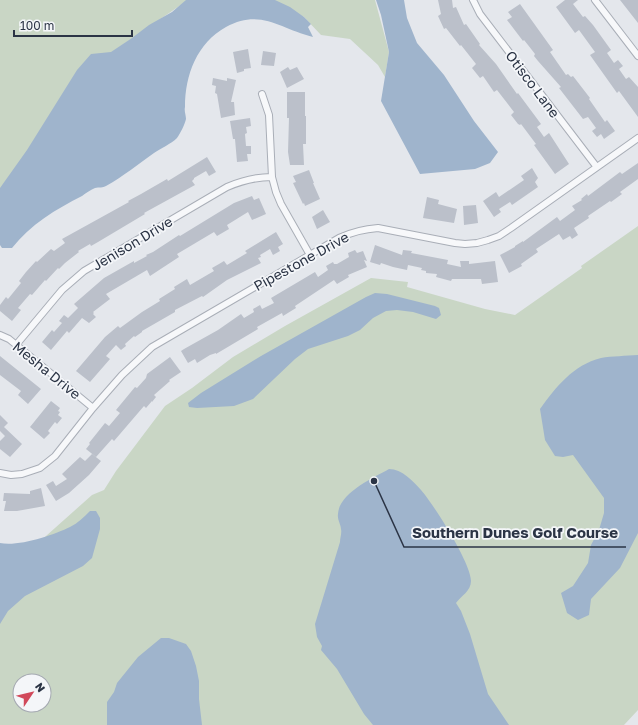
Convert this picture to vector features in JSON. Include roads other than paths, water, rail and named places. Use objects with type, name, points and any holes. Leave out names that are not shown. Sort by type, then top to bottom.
[{"type":"street","name":"Otisco Lane","points":[[473,0],[480,14],[596,166]]},
{"type":"street","points":[[595,0],[638,56]]},
{"type":"street","points":[[262,94],[269,115],[272,177],[280,204],[310,255]]},
{"type":"street","name":"Pipestone Drive","points":[[0,473],[11,475],[22,474],[44,465],[55,456],[93,408],[122,375],[152,347],[339,238],[351,232],[378,228],[455,243],[477,243],[488,240],[499,236],[511,228],[596,166],[638,138]]},
{"type":"street","name":"Jenison Drive","points":[[16,345],[62,290],[84,271],[226,187],[249,179],[272,177]]},
{"type":"street","name":"Mesha Drive","points":[[0,335],[9,339],[93,408]]},
{"type":"water","points":[[186,0],[275,0],[290,7],[304,17],[311,24],[308,27],[313,37],[260,20],[250,19],[226,27],[207,42],[200,51],[190,72],[187,83],[185,110],[186,119],[177,138],[105,187],[95,188],[53,212],[27,232],[12,248],[2,248],[0,245],[0,188],[27,150],[77,70],[91,54],[111,52],[149,25],[172,12]]},
{"type":"water","points":[[376,0],[404,0],[407,18],[417,43],[444,75],[474,121],[498,152],[490,163],[475,169],[420,174],[381,101],[389,52],[381,15]]},
{"type":"water","points":[[375,293],[387,294],[435,306],[439,308],[441,315],[436,319],[413,312],[397,310],[386,311],[373,318],[360,330],[348,336],[308,349],[295,359],[253,399],[234,406],[189,407],[188,403],[201,393],[261,356]]},
{"type":"water","points":[[638,355],[638,533],[620,568],[591,599],[589,615],[578,620],[567,613],[561,593],[573,586],[588,563],[591,545],[599,530],[604,513],[604,498],[573,455],[563,457],[555,456],[545,440],[540,409],[566,378],[574,371],[591,361],[614,356]]},
{"type":"water","points":[[389,469],[403,473],[421,490],[443,521],[459,548],[469,573],[471,585],[468,591],[456,603],[461,611],[470,634],[488,694],[509,725],[373,725],[364,714],[337,669],[321,650],[322,646],[317,637],[315,624],[340,542],[341,527],[338,516],[340,506],[350,493]]},
{"type":"water","points":[[90,511],[96,511],[100,518],[100,529],[92,558],[83,566],[25,596],[8,611],[0,624],[0,543],[8,544],[36,540],[73,525],[81,520]]},
{"type":"water","points":[[161,638],[169,638],[186,644],[191,651],[199,681],[199,699],[202,725],[107,725],[107,702],[114,692],[117,683],[138,657]]},
{"type":"place","name":"Southern Dunes Golf Course","points":[[374,481]]}]
